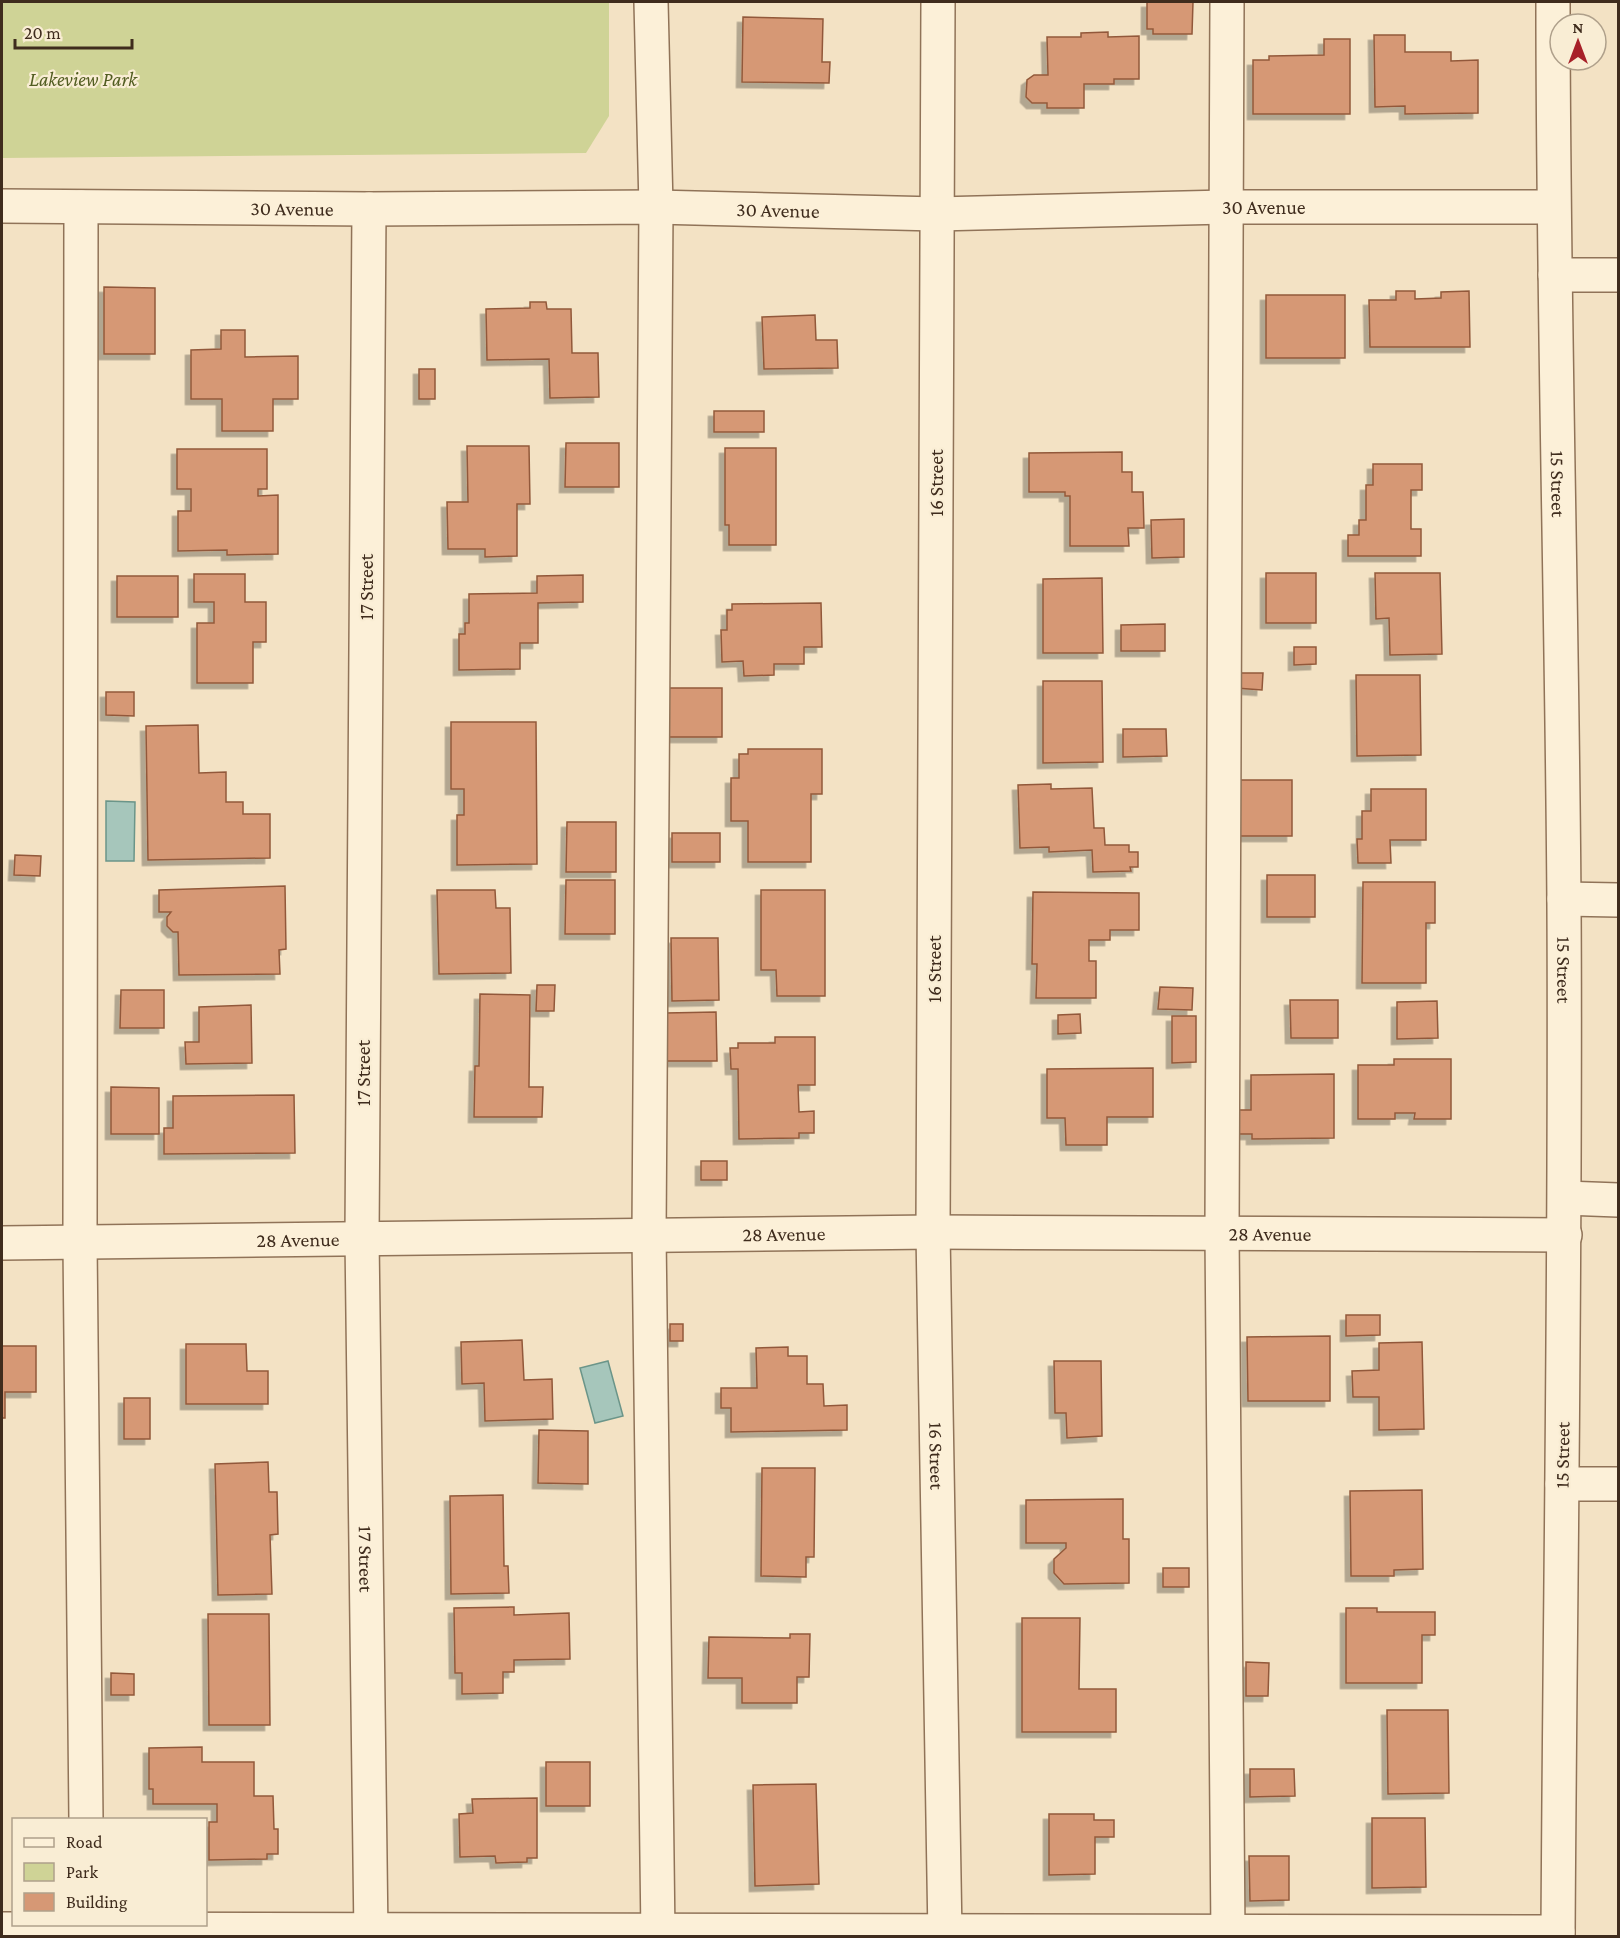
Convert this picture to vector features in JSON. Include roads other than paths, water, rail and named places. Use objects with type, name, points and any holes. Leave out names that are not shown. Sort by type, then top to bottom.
[{"type":"street","points":[[651,2],[656,207],[649,1235],[658,1933]]},
{"type":"street","name":"16 Street","points":[[938,2],[933,1232],[945,1933]]},
{"type":"street","points":[[1227,2],[1222,1233],[1228,1934]]},
{"type":"street","name":"15 Street","points":[[1553,2],[1553,207],[1564,899],[1565,1198],[1558,1934]]},
{"type":"street","name":"30 Avenue","points":[[2,206],[369,209],[656,207],[937,214],[1226,207],[1553,207]]},
{"type":"street","points":[[81,207],[80,1243],[86,1818]]},
{"type":"street","name":"17 Street","points":[[369,209],[362,1238],[371,1933]]},
{"type":"street","points":[[1555,275],[1618,275]]},
{"type":"street","points":[[1564,899],[1618,900]]},
{"type":"street","points":[[1565,1198],[1618,1200]]},
{"type":"street","name":"28 Avenue","points":[[2,1243],[933,1232],[1565,1234]]},
{"type":"street","points":[[1562,1484],[1618,1484]]},
{"type":"street","points":[[2,1929],[371,1933],[1558,1934]]},
{"type":"water","points":[[106,801],[135,802],[134,861],[106,861]]},
{"type":"water","points":[[608,1361],[623,1416],[595,1423],[580,1368]]},
{"type":"park label","name":"Lakeview Park","points":[[83,79]]}]
